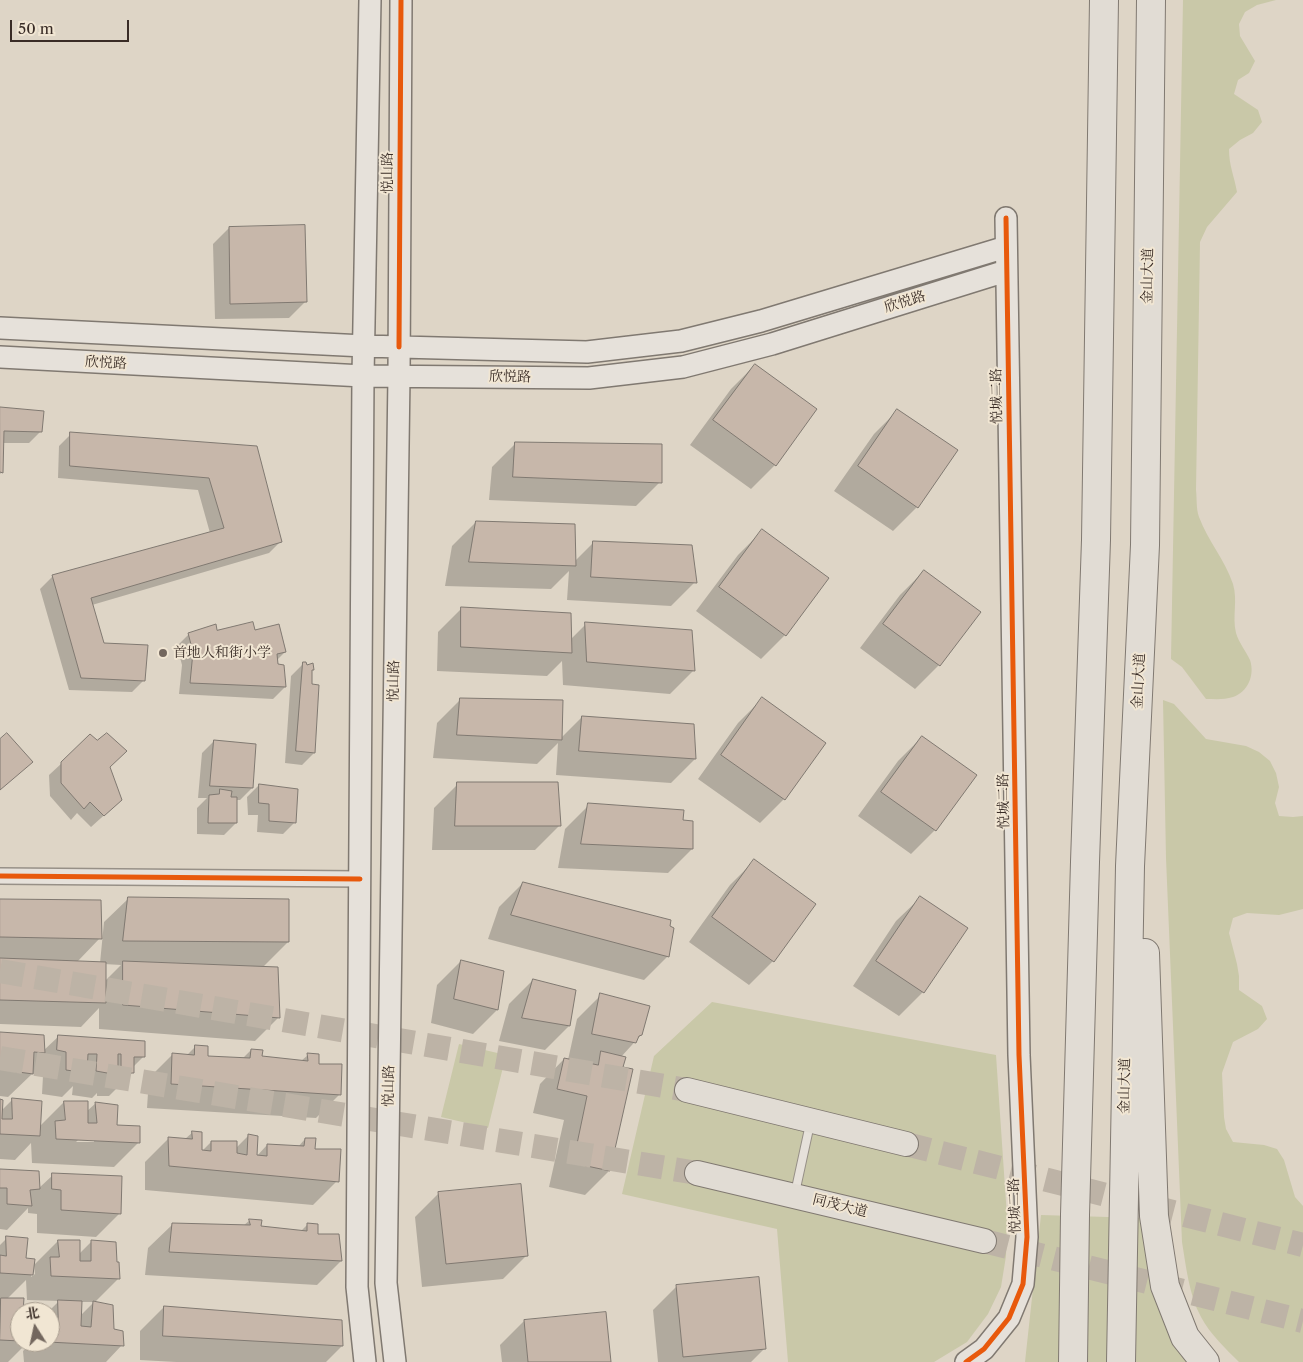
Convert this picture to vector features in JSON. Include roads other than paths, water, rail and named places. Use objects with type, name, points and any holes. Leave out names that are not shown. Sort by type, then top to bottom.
[{"type":"highway","name":"金山大道","points":[[1121,1362],[1130,866],[1145,545],[1151,0]]},
{"type":"highway","points":[[1073,1362],[1075,1215],[1096,530],[1102,8]]},
{"type":"highway","points":[[1130,866],[1145,939],[1154,1216],[1166,1286],[1184,1337],[1205,1362]]},
{"type":"main road","name":"悦山路","points":[[365,1362],[357,1287],[363,376],[370,0]]},
{"type":"main road","name":"悦山路","points":[[395,1362],[386,1283],[399,376],[401,0]]},
{"type":"main road","name":"悦城二路","points":[[966,1362],[984,1349],[1009,1318],[1023,1284],[1028,1237],[1019,1055],[1006,218]]},
{"type":"main road","name":"欣悦路","points":[[0,328],[364,346],[586,352],[681,341],[762,321],[1006,247]]},
{"type":"main road","name":"欣悦路","points":[[0,357],[363,376],[589,378],[683,367],[772,344],[1006,271]]},
{"type":"main road","points":[[686,1090],[906,1144]]},
{"type":"main road","name":"同茂大道","points":[[697,1172],[984,1241]]},
{"type":"street","points":[[0,876],[360,880]]},
{"type":"lane","points":[[795,1195],[811,1120]]},
{"type":"tunnel","points":[[0,971],[687,1090]]},
{"type":"tunnel","points":[[0,1058],[697,1173]]},
{"type":"tunnel","points":[[906,1144],[1303,1245]]},
{"type":"tunnel","points":[[984,1241],[1303,1321]]},
{"type":"place","name":"首地人和街小学","points":[[163,653]]}]
